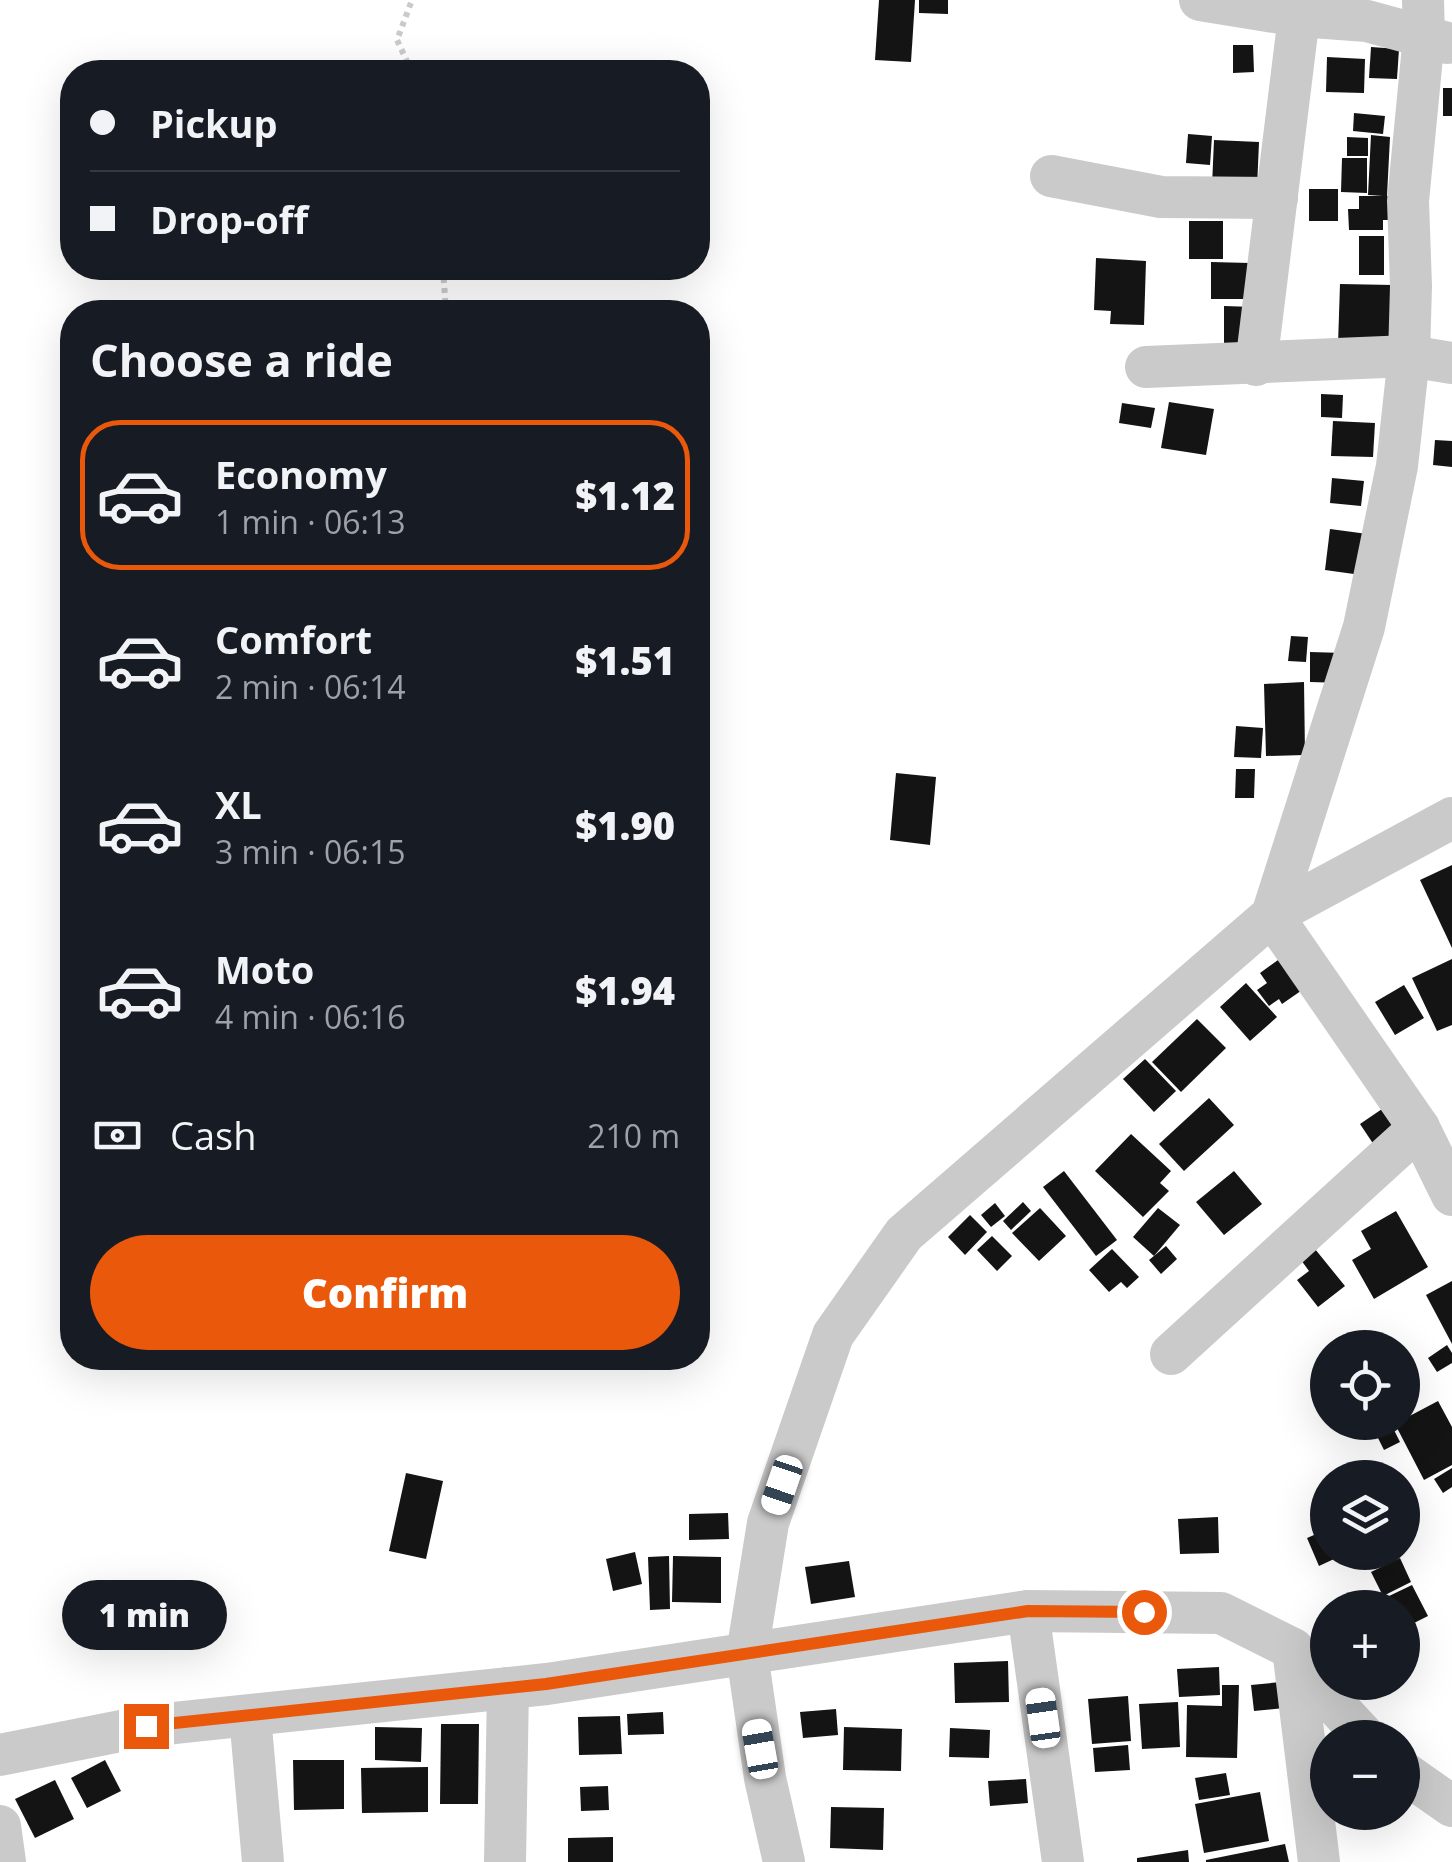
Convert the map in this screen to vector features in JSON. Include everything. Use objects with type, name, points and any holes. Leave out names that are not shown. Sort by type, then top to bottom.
[{"type":"street","points":[[1200,0],[1299,16],[1433,27],[1408,200],[1412,286],[1397,466],[1364,627],[1272,914]]},
{"type":"street","points":[[1256,365],[1299,16]]},
{"type":"street","points":[[1050,176],[1161,197],[1277,198]]},
{"type":"street","points":[[1146,367],[1409,356],[1452,364]]},
{"type":"street","points":[[784,1862],[765,1778],[747,1654],[768,1523],[833,1334],[904,1234],[1272,914],[1452,818]]},
{"type":"street","points":[[1272,914],[1419,1128],[1452,1196]]},
{"type":"street","points":[[1171,1354],[1419,1128]]},
{"type":"street","points":[[1028,1611],[1062,1862]]},
{"type":"street","points":[[0,1755],[146,1726],[508,1688],[1028,1611],[1221,1613],[1293,1649],[1349,1720]]},
{"type":"street","points":[[1293,1649],[1319,1862]]},
{"type":"street","points":[[505,1862],[508,1688]]},
{"type":"street","points":[[250,1716],[263,1862]]},
{"type":"street","points":[[1420,1784],[1452,1806]]},
{"type":"street","points":[[0,1826],[4,1862]]},
{"type":"path","points":[[406,60],[397,40],[412,0]]},
{"type":"building","points":[[879,0],[915,0],[911,62],[875,60]]},
{"type":"building","points":[[919,0],[948,0],[948,14],[919,13]]},
{"type":"building","points":[[1233,45],[1253,45],[1254,72],[1233,73]]},
{"type":"building","points":[[1371,47],[1399,49],[1397,79],[1369,78]]},
{"type":"building","points":[[1327,57],[1365,59],[1364,93],[1326,92]]},
{"type":"building","points":[[1443,88],[1452,88],[1452,116],[1443,116]]},
{"type":"building","points":[[1354,113],[1385,116],[1383,134],[1353,131]]},
{"type":"building","points":[[1188,134],[1212,136],[1210,165],[1186,163]]},
{"type":"building","points":[[1371,135],[1390,137],[1387,196],[1393,196],[1394,220],[1383,220],[1383,230],[1349,230],[1348,209],[1359,209],[1359,196],[1383,196],[1368,195]]},
{"type":"building","points":[[1347,137],[1368,138],[1368,156],[1347,156]]},
{"type":"building","points":[[1214,140],[1259,142],[1256,211],[1211,209]]},
{"type":"building","points":[[1342,158],[1367,158],[1367,193],[1341,192]]},
{"type":"building","points":[[1309,189],[1338,189],[1338,221],[1309,221]]},
{"type":"building","points":[[1189,221],[1223,221],[1223,259],[1189,259]]},
{"type":"building","points":[[1359,236],[1384,236],[1384,275],[1359,275]]},
{"type":"building","points":[[1096,258],[1146,261],[1144,325],[1110,324],[1111,311],[1094,310]]},
{"type":"building","points":[[1211,262],[1250,263],[1250,299],[1211,299]]},
{"type":"building","points":[[1340,284],[1393,285],[1391,346],[1338,345]]},
{"type":"building","points":[[1224,306],[1254,307],[1253,349],[1224,348]]},
{"type":"building","points":[[1321,394],[1343,395],[1342,418],[1321,417]]},
{"type":"building","points":[[1169,402],[1214,409],[1206,455],[1161,448]]},
{"type":"building","points":[[1122,403],[1155,408],[1151,428],[1119,423]]},
{"type":"building","points":[[1333,421],[1375,423],[1373,457],[1331,456]]},
{"type":"building","points":[[1435,440],[1452,441],[1452,467],[1433,465]]},
{"type":"building","points":[[1332,478],[1364,481],[1361,506],[1330,503]]},
{"type":"building","points":[[1330,529],[1375,535],[1361,575],[1325,570]]},
{"type":"building","points":[[1291,636],[1308,637],[1306,662],[1288,661]]},
{"type":"building","points":[[1310,652],[1344,653],[1343,683],[1310,682]]},
{"type":"building","points":[[1304,682],[1305,755],[1266,756],[1264,684]]},
{"type":"building","points":[[1236,726],[1263,728],[1261,758],[1234,757]]},
{"type":"building","points":[[1236,769],[1255,769],[1254,798],[1235,798]]},
{"type":"building","points":[[896,773],[936,777],[930,845],[890,840]]},
{"type":"building","points":[[1452,865],[1452,948],[1420,880]]},
{"type":"building","points":[[1285,955],[1308,986],[1282,1004],[1279,999],[1269,1006],[1257,990],[1267,983],[1260,973]]},
{"type":"building","points":[[1452,959],[1452,1025],[1437,1031],[1412,978]]},
{"type":"building","points":[[1246,983],[1277,1017],[1250,1041],[1220,1007]]},
{"type":"building","points":[[1404,985],[1424,1018],[1395,1035],[1375,1002]]},
{"type":"building","points":[[1197,1019],[1226,1048],[1181,1092],[1152,1062]]},
{"type":"building","points":[[1145,1059],[1176,1091],[1154,1112],[1123,1079]]},
{"type":"building","points":[[1209,1098],[1234,1125],[1184,1171],[1159,1144]]},
{"type":"building","points":[[1382,1109],[1404,1142],[1382,1157],[1360,1124]]},
{"type":"building","points":[[1131,1134],[1171,1171],[1160,1183],[1169,1191],[1143,1217],[1095,1171]]},
{"type":"building","points":[[1064,1171],[1117,1240],[1096,1256],[1043,1187]]},
{"type":"building","points":[[1234,1171],[1262,1204],[1224,1235],[1196,1202]]},
{"type":"building","points":[[1023,1202],[1031,1211],[1011,1230],[1003,1221]]},
{"type":"building","points":[[995,1203],[1005,1216],[991,1227],[981,1215]]},
{"type":"building","points":[[1040,1208],[1066,1236],[1039,1261],[1012,1233]]},
{"type":"building","points":[[1158,1208],[1180,1225],[1154,1256],[1133,1237]]},
{"type":"building","points":[[1396,1211],[1428,1267],[1374,1299],[1352,1260],[1371,1249],[1361,1231]]},
{"type":"building","points":[[970,1215],[987,1232],[965,1255],[948,1237]]},
{"type":"building","points":[[992,1236],[1012,1256],[997,1271],[977,1250]]},
{"type":"building","points":[[1166,1246],[1177,1259],[1161,1274],[1149,1260]]},
{"type":"building","points":[[1112,1249],[1139,1277],[1127,1288],[1121,1282],[1109,1292],[1089,1270]]},
{"type":"building","points":[[1315,1249],[1345,1286],[1318,1307],[1297,1280],[1309,1271],[1301,1260]]},
{"type":"building","points":[[1452,1281],[1452,1344],[1426,1295]]},
{"type":"building","points":[[1447,1345],[1452,1363],[1437,1372],[1428,1358]]},
{"type":"building","points":[[1438,1401],[1452,1427],[1452,1465],[1424,1480],[1420,1460],[1414,1460],[1403,1440],[1420,1440],[1420,1410]]},
{"type":"building","points":[[1379,1440],[1399,1440],[1400,1442],[1384,1450]]},
{"type":"building","points":[[1452,1468],[1452,1487],[1443,1493],[1434,1479]]},
{"type":"building","points":[[406,1473],[443,1481],[426,1559],[389,1551]]},
{"type":"building","points":[[728,1513],[729,1539],[689,1540],[689,1514]]},
{"type":"building","points":[[1218,1517],[1219,1553],[1180,1554],[1178,1519]]},
{"type":"building","points":[[635,1552],[642,1584],[613,1591],[606,1559]]},
{"type":"building","points":[[669,1556],[670,1609],[650,1610],[648,1557]]},
{"type":"building","points":[[673,1556],[721,1557],[721,1603],[672,1602]]},
{"type":"building","points":[[849,1561],[855,1597],[811,1604],[805,1567]]},
{"type":"building","points":[[1406,1570],[1411,1582],[1395,1590],[1380,1590],[1371,1572]]},
{"type":"building","points":[[1420,1600],[1428,1616],[1420,1620]]},
{"type":"building","points":[[1008,1661],[1009,1702],[955,1703],[954,1663]]},
{"type":"building","points":[[1219,1667],[1220,1695],[1179,1697],[1177,1669]]},
{"type":"building","points":[[1281,1682],[1284,1708],[1254,1711],[1251,1685]]},
{"type":"building","points":[[1222,1685],[1239,1685],[1237,1758],[1186,1757],[1187,1705],[1222,1706]]},
{"type":"building","points":[[1128,1696],[1131,1741],[1092,1744],[1088,1699]]},
{"type":"building","points":[[1178,1702],[1180,1747],[1142,1749],[1139,1704]]},
{"type":"building","points":[[836,1709],[838,1735],[803,1738],[800,1712]]},
{"type":"building","points":[[663,1712],[664,1734],[628,1735],[627,1714]]},
{"type":"building","points":[[620,1716],[622,1754],[579,1755],[578,1717]]},
{"type":"building","points":[[441,1724],[479,1724],[478,1804],[440,1804]]},
{"type":"building","points":[[375,1727],[422,1728],[421,1762],[375,1760]]},
{"type":"building","points":[[844,1727],[902,1729],[901,1771],[843,1770]]},
{"type":"building","points":[[950,1728],[990,1730],[989,1758],[949,1757]]},
{"type":"building","points":[[1128,1745],[1130,1770],[1095,1772],[1093,1748]]},
{"type":"building","points":[[105,1760],[121,1791],[87,1808],[71,1778]]},
{"type":"building","points":[[293,1760],[344,1760],[344,1809],[294,1810]]},
{"type":"building","points":[[428,1767],[428,1812],[362,1813],[361,1768]]},
{"type":"building","points":[[1226,1773],[1230,1795],[1199,1800],[1195,1778]]},
{"type":"building","points":[[1026,1779],[1028,1803],[990,1806],[988,1781]]},
{"type":"building","points":[[55,1780],[74,1819],[35,1838],[15,1799]]},
{"type":"building","points":[[608,1786],[609,1810],[581,1811],[580,1787]]},
{"type":"building","points":[[1260,1792],[1269,1841],[1204,1853],[1195,1804]]},
{"type":"building","points":[[831,1807],[884,1808],[883,1850],[830,1848]]},
{"type":"building","points":[[613,1837],[613,1862],[568,1862],[568,1838]]},
{"type":"building","points":[[1285,1844],[1289,1862],[1206,1862],[1206,1860]]},
{"type":"building","points":[[1188,1850],[1189,1862],[1137,1862],[1137,1858]]},
{"type":"route","points":[[146,1726],[546,1684],[1028,1611],[1144,1612]]}]
